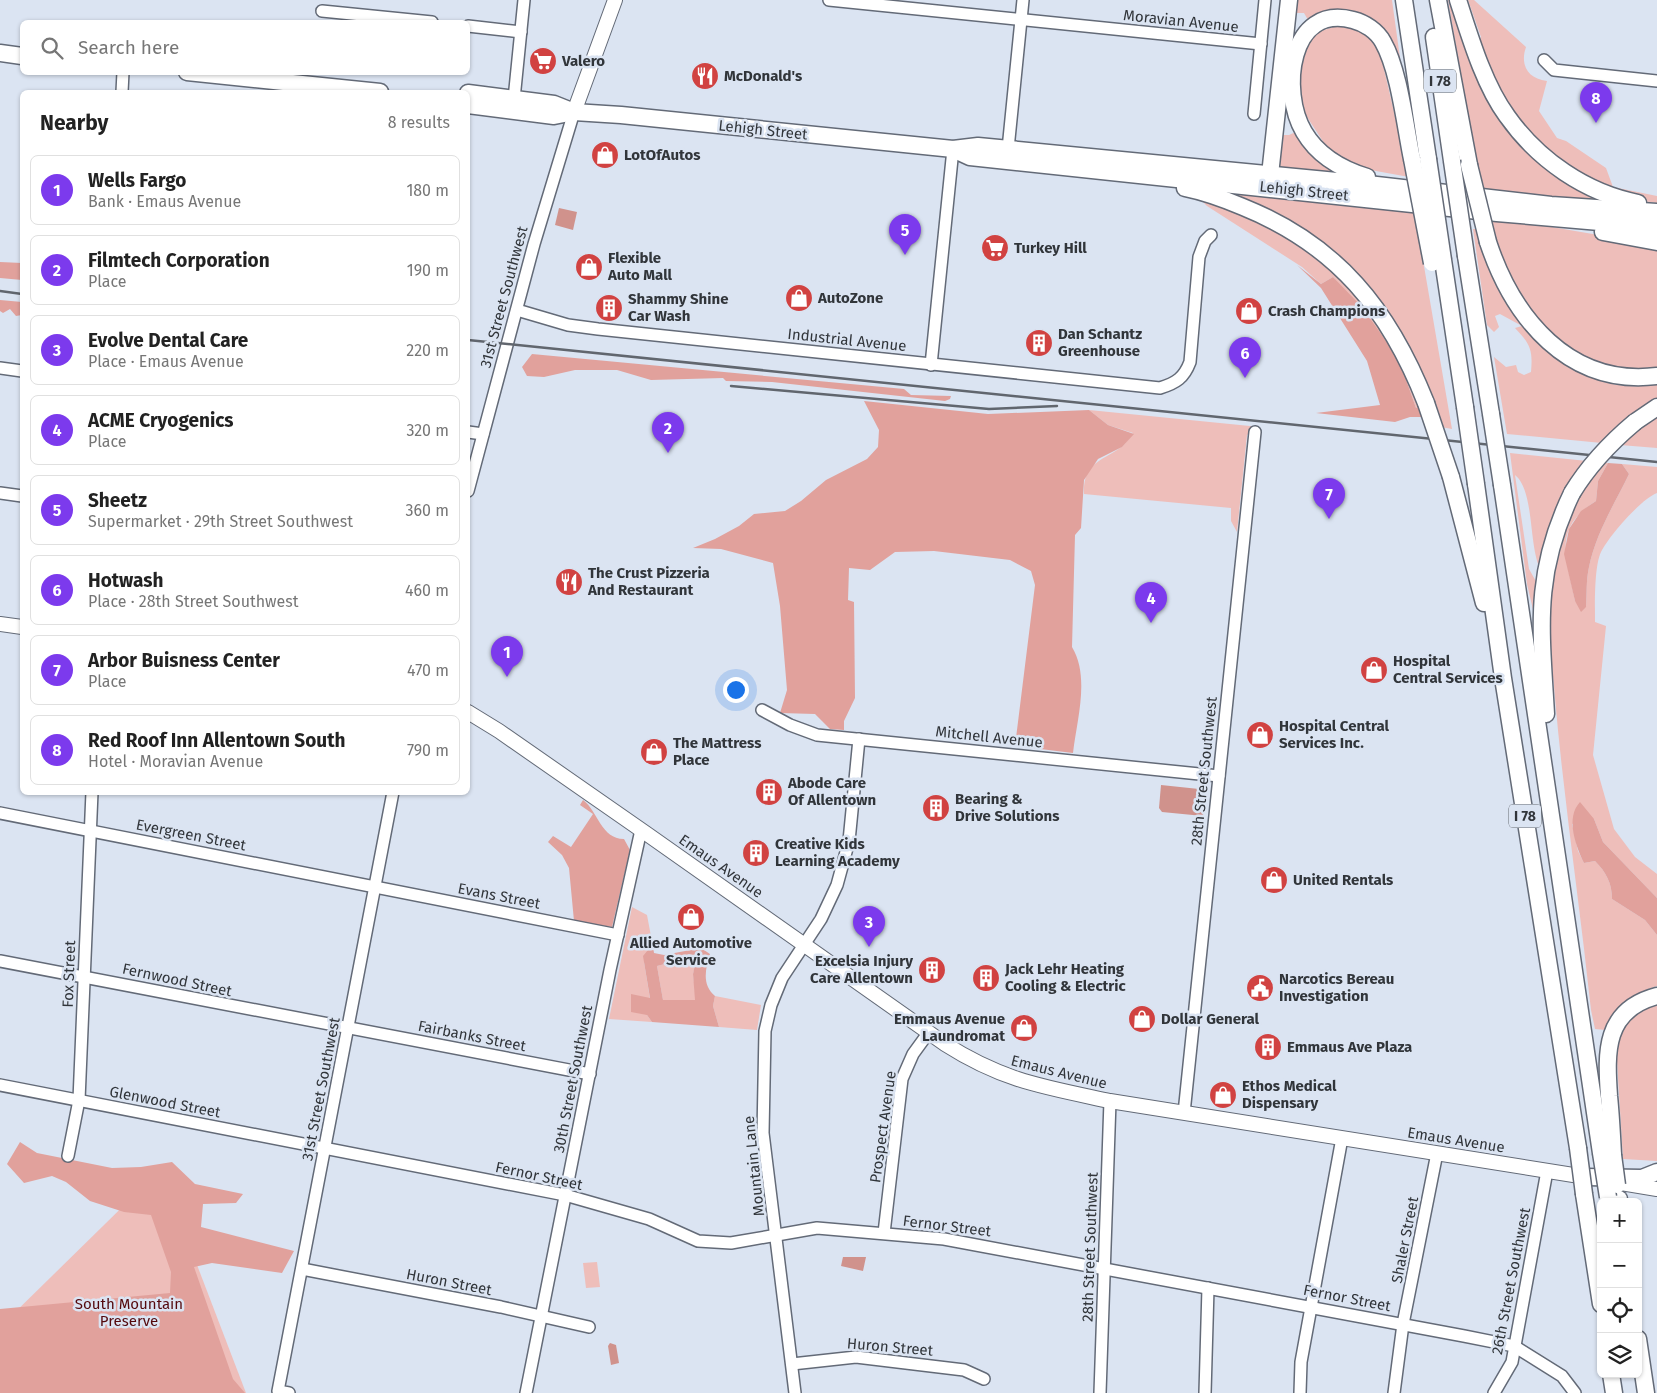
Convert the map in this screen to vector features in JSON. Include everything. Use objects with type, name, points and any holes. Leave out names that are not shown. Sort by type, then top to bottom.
[{"type":"highway","points":[[1270,181],[1289,0]]},
{"type":"highway","name":"I 78","points":[[1404,0],[1428,159],[1437,262],[1465,404],[1503,678],[1585,1185],[1599,1288]]},
{"type":"highway","name":"I 78","points":[[1429,0],[1466,256],[1492,414],[1552,814],[1614,1198]]},
{"type":"highway","points":[[1438,0],[1469,165],[1488,242],[1497,269],[1508,292],[1527,320],[1546,341],[1578,362],[1601,372],[1627,378],[1657,376]]},
{"type":"highway","points":[[1458,0],[1491,86],[1506,115],[1526,139],[1555,166],[1596,190],[1625,201],[1657,207]]},
{"type":"highway","points":[[1410,190],[1343,168],[1322,153],[1305,134],[1293,106],[1290,82],[1298,47],[1310,29],[1325,20],[1346,18],[1365,25],[1378,35],[1392,66],[1437,262]]},
{"type":"highway","points":[[0,53],[20,56]]},
{"type":"highway","points":[[216,75],[361,90]]},
{"type":"highway","name":"Lehigh Street","points":[[470,94],[554,104],[574,112],[953,149],[978,146],[1008,149],[1270,181],[1497,213],[1657,227]]},
{"type":"highway","name":"Lehigh Street","points":[[470,105],[554,116],[574,112]]},
{"type":"highway","name":"Lehigh Street","points":[[953,149],[970,157],[1120,173],[1410,190],[1551,205],[1657,212]]},
{"type":"highway","points":[[1120,173],[1211,194],[1270,218],[1307,240],[1355,281],[1383,316],[1402,347],[1426,403],[1451,477],[1503,678]]},
{"type":"highway","points":[[1497,213],[1657,242]]},
{"type":"highway","points":[[1552,814],[1542,600],[1552,542],[1572,493],[1586,471],[1636,422],[1657,407]]},
{"type":"highway","points":[[1607,1154],[1607,1058],[1610,1038],[1621,1019],[1630,1009],[1657,996]]},
{"type":"highway","points":[[1585,1185],[1642,1178],[1657,1172]]},
{"type":"highway","points":[[1642,1366],[1646,1393]]},
{"type":"highway","points":[[1612,1378],[1614,1393]]},
{"type":"highway","points":[[1636,1378],[1638,1393]]},
{"type":"main road","points":[[574,112],[614,0]]},
{"type":"main road","points":[[0,624],[20,627]]},
{"type":"main road","name":"Emaus Avenue","points":[[470,713],[506,736],[963,1055],[1015,1080],[1110,1101],[1547,1171],[1585,1185],[1657,1189]]},
{"type":"street","points":[[514,99],[524,0]]},
{"type":"street","name":"Moravian Avenue","points":[[829,0],[1261,44]]},
{"type":"street","points":[[1008,149],[1023,0]]},
{"type":"street","points":[[1254,114],[1266,0]]},
{"type":"street","points":[[322,11],[412,20]]},
{"type":"street","points":[[470,26],[521,32]]},
{"type":"street","points":[[1544,60],[1554,70],[1657,81]]},
{"type":"street","points":[[122,90],[123,75]]},
{"type":"street","name":"31st Street Southwest","points":[[470,483],[550,188],[574,112]]},
{"type":"street","points":[[931,364],[953,149]]},
{"type":"street","name":"Industrial Avenue","points":[[517,310],[567,324],[598,329],[1160,388],[1174,384],[1186,374],[1190,362],[1199,257],[1205,241],[1211,235]]},
{"type":"street","points":[[0,368],[20,371]]},
{"type":"street","points":[[470,432],[483,434]]},
{"type":"street","name":"28th Street Southwest","points":[[1184,1113],[1255,432]]},
{"type":"street","points":[[0,493],[20,496]]},
{"type":"street","name":"Mitchell Avenue","points":[[762,710],[790,725],[817,735],[1219,776]]},
{"type":"street","name":"Mountain Lane","points":[[796,1393],[763,1133],[765,1031],[776,989],[828,905],[844,863],[851,820],[859,739]]},
{"type":"street","name":"Fox Street","points":[[68,1156],[79,1100],[92,795]]},
{"type":"street","name":"31st Street Southwest","points":[[283,1392],[302,1269],[392,795]]},
{"type":"street","name":"Evergreen Street","points":[[0,813],[375,887]]},
{"type":"street","name":"30th Street Southwest","points":[[526,1393],[618,935],[641,830]]},
{"type":"street","name":"Evans Street","points":[[375,887],[618,935]]},
{"type":"street","name":"Fernwood Street","points":[[0,962],[348,1028]]},
{"type":"street","name":"Fairbanks Street","points":[[348,1028],[590,1074]]},
{"type":"street","name":"Prospect Avenue","points":[[884,1233],[902,1079],[913,1054],[929,1032]]},
{"type":"street","name":"Glenwood Street","points":[[0,1085],[325,1147]]},
{"type":"street","name":"28th Street Southwest","points":[[1100,1393],[1110,1101]]},
{"type":"street","points":[[1300,1393],[1301,1362],[1342,1138]]},
{"type":"street","name":"Fernor Street","points":[[325,1147],[565,1195],[649,1219],[698,1241],[730,1243],[777,1234],[834,1228],[884,1233],[975,1244],[1312,1306],[1514,1346],[1562,1376],[1575,1393]]},
{"type":"street","name":"Shaler Street","points":[[1394,1393],[1403,1324],[1437,1153]]},
{"type":"street","name":"26th Street Southwest","points":[[1494,1393],[1512,1362],[1547,1171]]},
{"type":"street","name":"Huron Street","points":[[302,1269],[589,1327]]},
{"type":"street","points":[[1205,1393],[1208,1288]]},
{"type":"street","name":"Huron Street","points":[[792,1364],[856,1357],[964,1370],[984,1379]]},
{"type":"green space","points":[[1296,0],[1392,0],[1400,58],[1391,49],[1382,29],[1375,21],[1357,12],[1346,10],[1326,12],[1308,20],[1304,13],[1294,13]]},
{"type":"green space","points":[[1448,0],[1453,0],[1501,117],[1606,200],[1574,200],[1481,189]]},
{"type":"green space","points":[[1468,0],[1474,0],[1526,47],[1524,59],[1527,70],[1534,77],[1547,81],[1539,111],[1557,138],[1566,141],[1606,168],[1613,187],[1657,196],[1657,203],[1621,196],[1589,180],[1561,161],[1525,127],[1504,99],[1494,80],[1479,41],[1481,37]]},
{"type":"green space","points":[[1336,26],[1364,33],[1373,42],[1381,56],[1409,177],[1354,167],[1326,146],[1305,114],[1298,79],[1303,53],[1315,33]]},
{"type":"green space","points":[[1298,131],[1345,174],[1282,168],[1277,162],[1282,135],[1289,135]]},
{"type":"green space","points":[[1219,190],[1414,208],[1452,429],[1441,427],[1405,337],[1402,338],[1367,287]]},
{"type":"green space","points":[[1196,195],[1264,223],[1312,253],[1352,288],[1391,341],[1420,408],[1416,408],[1402,368],[1388,344],[1333,277],[1321,284],[1302,267],[1207,206]]},
{"type":"green space","points":[[1487,216],[1657,245],[1657,371],[1615,369],[1572,352],[1543,329],[1508,280]]},
{"type":"green space","points":[[1473,229],[1478,229],[1491,273],[1509,308],[1542,346],[1562,362],[1584,374],[1607,383],[1632,386],[1657,384],[1657,398],[1602,443],[1507,434],[1494,357],[1506,367],[1516,365],[1518,372],[1524,375],[1531,372],[1531,352],[1524,338],[1515,328],[1522,326],[1500,314],[1495,316],[1499,327],[1494,332],[1487,325]]},
{"type":"green space","points":[[0,262],[20,263],[20,280],[0,278]]},
{"type":"green space","points":[[1297,265],[1321,284],[1333,277],[1362,307],[1402,368],[1416,408],[1420,408],[1424,417],[1410,417],[1395,422],[1316,413],[1380,405],[1367,361],[1321,288]]},
{"type":"green space","points":[[0,300],[20,302],[20,315],[16,316],[10,309],[3,313],[0,311]]},
{"type":"green space","points":[[532,354],[904,389],[911,395],[951,396],[950,399],[945,401],[772,382],[726,381],[723,378],[651,380],[617,370],[575,370],[544,377],[527,376],[522,367]]},
{"type":"green space","points":[[864,401],[988,414],[1089,410],[1108,425],[1134,434],[1122,447],[1098,459],[1084,480],[1081,528],[1075,535],[1072,647],[1080,671],[1081,698],[1073,753],[1015,746],[1035,585],[1031,571],[1010,560],[934,551],[895,552],[870,570],[849,568],[848,600],[854,602],[855,698],[844,721],[844,730],[830,729],[815,714],[780,713],[787,690],[780,606],[773,563],[721,549],[693,548],[739,526],[754,514],[785,511],[801,501],[826,480],[867,459],[878,447],[879,430]]},
{"type":"green space","points":[[1089,410],[1260,427],[1247,435],[1237,532],[1231,521],[1231,508],[1084,494],[1084,484],[1089,470],[1099,461],[1122,447],[1133,433],[1108,425]]},
{"type":"green space","points":[[1657,416],[1657,448],[1620,445]]},
{"type":"green space","points":[[1510,453],[1587,461],[1541,571],[1534,548],[1526,493],[1515,475],[1529,569],[1538,585],[1538,631],[1527,584]]},
{"type":"green space","points":[[1604,462],[1608,463],[1598,481],[1596,501],[1573,522],[1567,534],[1566,558],[1575,601],[1586,607],[1587,577],[1596,542],[1629,474],[1622,464],[1657,467],[1657,493],[1643,502],[1618,528],[1601,552],[1597,567],[1595,622],[1606,626],[1593,755],[1614,829],[1635,857],[1657,874],[1657,898],[1603,842],[1594,819],[1572,824],[1578,851],[1584,863],[1595,861],[1608,878],[1612,899],[1645,920],[1657,935],[1657,986],[1640,993],[1626,1002],[1615,1014],[1606,1030],[1595,1029],[1591,1010],[1563,776],[1549,620],[1552,573],[1559,543],[1578,500]]},
{"type":"green space","points":[[1608,463],[1622,464],[1629,474],[1596,542],[1588,572],[1586,607],[1581,612],[1575,601],[1564,554],[1569,529],[1581,511],[1596,501],[1598,481]]},
{"type":"green space","points":[[583,800],[605,830],[616,838],[624,839],[630,850],[612,927],[574,921],[569,868],[562,855],[548,842],[553,836],[571,847],[593,814],[580,805]]},
{"type":"green space","points":[[1580,802],[1594,819],[1603,842],[1657,898],[1657,935],[1645,920],[1612,899],[1608,878],[1595,861],[1584,863],[1573,832],[1573,816]]},
{"type":"green space","points":[[632,907],[647,915],[653,947],[648,950],[644,962],[650,999],[647,1015],[652,1022],[609,1019]]},
{"type":"green space","points":[[653,947],[654,953],[664,955],[701,948],[710,954],[706,971],[706,982],[715,996],[713,1006],[719,1027],[652,1022],[647,1015],[631,1012],[631,994],[650,998],[643,956]],"holes":[[[697,956],[693,974],[695,1000],[663,1000],[657,966]]]},
{"type":"green space","points":[[698,956],[693,974],[696,1000],[663,1000],[657,966]]},
{"type":"green space","points":[[715,996],[761,1005],[757,1030],[719,1027],[713,1006]]},
{"type":"green space","points":[[1657,999],[1657,1161],[1623,1159],[1616,1045],[1625,1019]]},
{"type":"green space","name":"South Mountain Preserve","points":[[20,1142],[37,1153],[112,1168],[141,1167],[172,1162],[195,1184],[243,1194],[236,1203],[203,1204],[201,1227],[294,1251],[282,1273],[212,1263],[194,1267],[233,1379],[245,1393],[0,1393],[0,1309],[170,1293],[171,1272],[151,1215],[124,1212],[90,1201],[66,1182],[52,1176],[24,1183],[7,1164]]},
{"type":"green space","name":"South Mountain Preserve","points":[[156,1174],[163,1176],[246,1393],[0,1393],[0,1327]]},
{"type":"green space","points":[[597,1262],[600,1287],[586,1288],[583,1263]]},
{"type":"shaded area","points":[[559,208],[577,212],[573,230],[555,225]]},
{"type":"shaded area","points":[[1161,785],[1199,789],[1206,795],[1203,816],[1162,812],[1159,808]]},
{"type":"shaded area","points":[[843,1257],[866,1257],[863,1271],[841,1266]]},
{"type":"shaded area","points":[[610,1343],[616,1345],[619,1363],[611,1365],[608,1346]]},
{"type":"railway","points":[[0,291],[20,294]]},
{"type":"railway","points":[[470,340],[1657,462]]},
{"type":"railway","points":[[731,386],[989,409],[1057,406]]},
{"type":"place","name":"Valero","points":[[543,61]]},
{"type":"place","name":"McDonald's","points":[[705,76]]},
{"type":"place","name":"Red Roof Inn Allentown South","points":[[1596,123]]},
{"type":"place","name":"LotOfAutos","points":[[605,155]]},
{"type":"place","name":"Turkey Hill","points":[[995,248]]},
{"type":"place","name":"Sheetz","points":[[905,255]]},
{"type":"place","name":"Flexible Auto Mall","points":[[589,267]]},
{"type":"place","name":"AutoZone","points":[[799,298]]},
{"type":"place","name":"Shammy Shine Car Wash","points":[[609,308]]},
{"type":"place","name":"Crash Champions","points":[[1249,311]]},
{"type":"place","name":"Dan Schantz Greenhouse","points":[[1039,343]]},
{"type":"place","name":"Hotwash","points":[[1245,378]]},
{"type":"place","name":"Filmtech Corporation","points":[[668,453]]},
{"type":"place","name":"Arbor Buisness Center","points":[[1329,519]]},
{"type":"place","name":"The Crust Pizzeria And Restaurant","points":[[569,582]]},
{"type":"place","name":"ACME Cryogenics","points":[[1151,623]]},
{"type":"place","name":"Hospital Central Services","points":[[1374,670]]},
{"type":"place","name":"Wells Fargo","points":[[507,677]]},
{"type":"place","name":"Hospital Central Services Inc.","points":[[1260,735]]},
{"type":"place","name":"The Mattress Place","points":[[654,752]]},
{"type":"place","name":"Abode Care Of Allentown","points":[[769,792]]},
{"type":"place","name":"Bearing & Drive Solutions","points":[[936,808]]},
{"type":"place","name":"Creative Kids Learning Academy","points":[[756,853]]},
{"type":"place","name":"United Rentals","points":[[1274,880]]},
{"type":"place","name":"Allied Automotive Service","points":[[691,917]]},
{"type":"place","name":"Evolve Dental Care","points":[[869,947]]},
{"type":"place","name":"Excelsia Injury Care Allentown","points":[[932,970]]},
{"type":"place","name":"Jack Lehr Heating Cooling & Electric","points":[[986,978]]},
{"type":"place","name":"Narcotics Bereau Investigation","points":[[1260,988]]},
{"type":"place","name":"Dollar General","points":[[1142,1019]]},
{"type":"place","name":"Emmaus Avenue Laundromat","points":[[1024,1028]]},
{"type":"place","name":"Emmaus Ave Plaza","points":[[1268,1047]]},
{"type":"place","name":"Ethos Medical Dispensary","points":[[1223,1095]]}]
